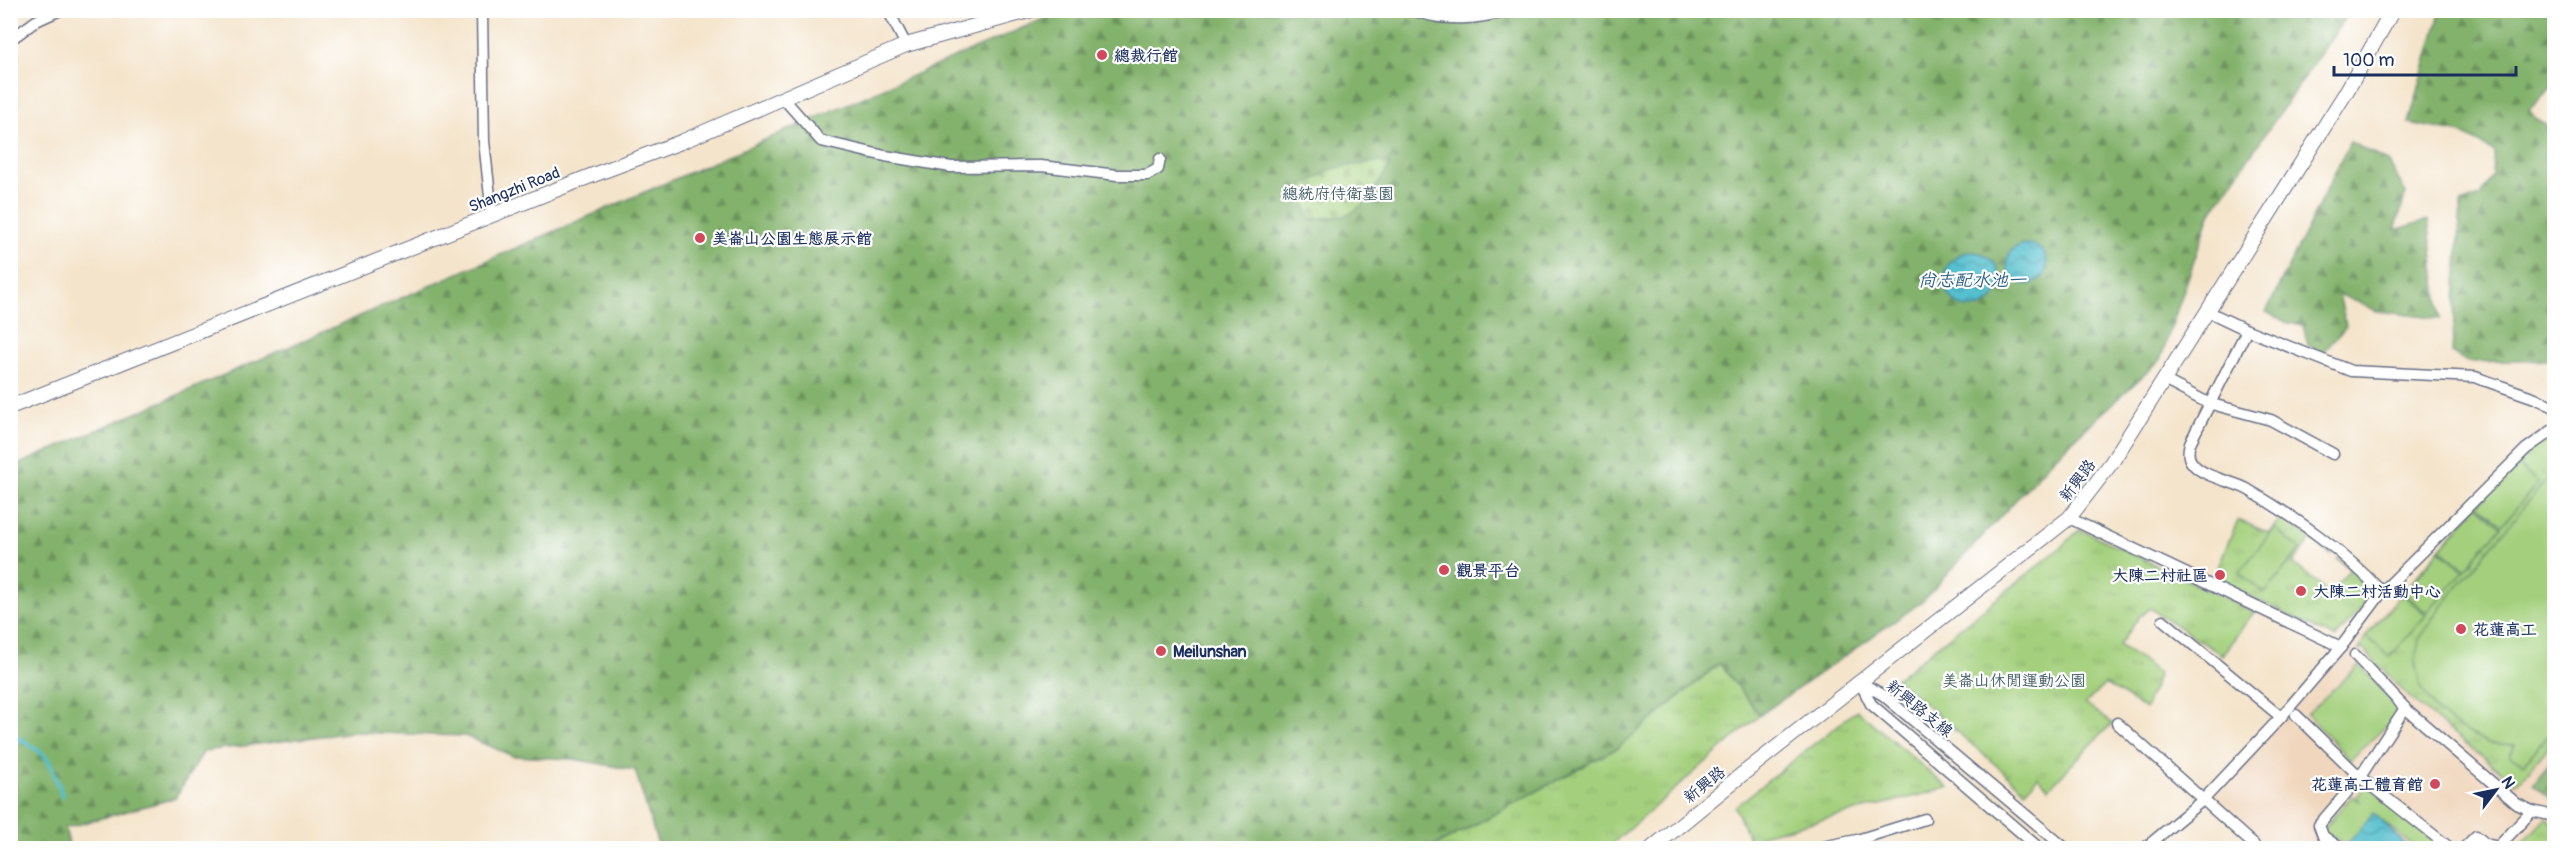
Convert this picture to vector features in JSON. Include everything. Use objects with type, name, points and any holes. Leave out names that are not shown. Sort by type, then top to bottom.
[{"type":"street","points":[[10,40],[36,21],[60,10]]},
{"type":"street","points":[[482,10],[484,141],[492,215]]},
{"type":"street","points":[[888,10],[906,45]]},
{"type":"street","name":"Shangzhi Road","points":[[10,407],[681,142],[906,45],[1032,10]]},
{"type":"street","points":[[1413,10],[1459,19],[1480,19],[1513,10]]},
{"type":"street","name":"新興路","points":[[1652,849],[2069,518],[2112,462],[2345,93],[2393,10]]},
{"type":"street","points":[[784,99],[821,141],[885,156],[940,165],[1041,166],[1117,175],[1147,175],[1158,169],[1161,159]]},
{"type":"street","points":[[2207,311],[2247,330],[2351,371],[2475,377],[2554,407]]},
{"type":"street","points":[[2247,330],[2190,442],[2189,456],[2192,464],[2199,470],[2244,487],[2320,535],[2353,562],[2382,592]]},
{"type":"street","points":[[2164,380],[2208,403],[2271,420],[2333,454]]},
{"type":"street","points":[[2145,849],[2204,799],[2281,717],[2341,647],[2382,592],[2526,449],[2554,429]]},
{"type":"street","points":[[2069,518],[2341,647]]},
{"type":"street","points":[[2163,620],[2281,717]]},
{"type":"street","points":[[2355,655],[2404,708],[2517,804],[2532,811],[2554,814]]},
{"type":"street","name":"新興路支線","points":[[1860,682],[1871,704],[2038,849]]},
{"type":"street","name":"新興路支線","points":[[1860,682],[1883,695],[2065,849]]},
{"type":"street","points":[[2340,849],[2326,845],[2319,825],[2360,777],[2404,708]]},
{"type":"street","points":[[2296,715],[2360,777],[2450,849]]},
{"type":"street","points":[[2117,723],[2254,845]]},
{"type":"street","points":[[2464,849],[2476,836],[2486,844],[2499,848],[2532,811]]},
{"type":"street","points":[[1817,849],[1857,840],[1925,819]]},
{"type":"shaded area","name":"花蓮高工","points":[[2554,440],[2554,848],[2260,848],[2265,843],[2211,799],[2446,542],[2522,466]]},
{"type":"green space","points":[[2441,10],[2554,11],[2554,84],[2529,110],[2536,119],[2554,129],[2554,360],[2468,362],[2452,353],[2461,203],[2480,196],[2492,175],[2494,151],[2461,133],[2409,123]]},
{"type":"green space","points":[[1076,11],[2350,11],[2210,214],[2160,360],[2056,456],[1923,601],[1760,715],[1719,663],[1619,747],[1431,848],[659,848],[635,770],[573,759],[513,756],[465,736],[353,732],[204,751],[175,798],[65,828],[70,848],[11,848],[10,468],[1043,19]]},
{"type":"green space","points":[[2350,142],[2388,161],[2406,193],[2395,230],[2428,220],[2441,319],[2377,311],[2339,294],[2346,326],[2322,354],[2308,345],[2303,325],[2288,323],[2266,312]]},
{"type":"green space","name":"總統府侍衛墓園","points":[[1372,162],[1387,162],[1390,165],[1365,202],[1343,216],[1310,219],[1299,189],[1331,169]]},
{"type":"green space","points":[[2554,429],[2554,740],[2524,777],[2515,783],[2411,699],[2362,648],[2358,652],[2366,636],[2514,462]]},
{"type":"green space","points":[[2514,462],[2538,483],[2502,525],[2478,505]]},
{"type":"green space","points":[[2554,474],[2554,727],[2524,764],[2510,755],[2515,745],[2488,743],[2452,724],[2433,707],[2420,685],[2415,662],[2419,640],[2435,614],[2547,479]]},
{"type":"green space","points":[[2477,506],[2501,527],[2465,569],[2441,549]]},
{"type":"green space","points":[[2282,517],[2332,553],[2330,554],[2311,539],[2293,563],[2330,593],[2350,569],[2338,558],[2351,568],[2371,597],[2335,638],[2213,578],[2238,520],[2269,533]]},
{"type":"green space","points":[[2274,528],[2300,549],[2265,593],[2239,573]]},
{"type":"green space","name":"美崙山休閒運動公園","points":[[2080,529],[2254,612],[2222,655],[2150,608],[2139,617],[2119,645],[2159,673],[2145,709],[2105,684],[2085,704],[2112,723],[2049,788],[2038,777],[2026,791],[1896,679],[2065,544]]},
{"type":"green space","points":[[2440,550],[2464,571],[2427,613],[2404,593]]},
{"type":"green space","points":[[2402,594],[2426,615],[2390,657],[2366,636]]},
{"type":"green space","points":[[1720,663],[1760,715],[1607,848],[1431,848],[1619,747]]},
{"type":"green space","points":[[2359,665],[2402,711],[2350,760],[2307,714]]},
{"type":"green space","points":[[1857,710],[1948,788],[1761,835],[1757,848],[1753,848],[1735,807]]},
{"type":"green space","points":[[2554,758],[2554,801],[2533,784]]},
{"type":"green space","points":[[2367,784],[2441,848],[2415,848],[2374,814],[2346,846],[2323,829],[2352,796],[2361,802],[2356,798]]},
{"type":"green space","points":[[2546,818],[2554,826],[2554,848],[2518,848]]},
{"type":"water","points":[[2027,244],[2035,245],[2041,250],[2046,256],[2046,272],[2041,278],[2035,283],[2027,284],[2019,283],[2013,278],[2008,272],[2007,264],[2008,256],[2013,250],[2019,245]]},
{"type":"water","name":"尚志配水池一","points":[[1966,252],[1978,252],[1988,256],[1996,264],[2000,280],[1996,296],[1988,304],[1978,308],[1966,308],[1956,304],[1948,296],[1944,286],[1944,274],[1948,264],[1956,256]]},
{"type":"water","points":[[2374,813],[2408,848],[2349,848],[2346,846]]},
{"type":"waterway","points":[[10,733],[33,746],[50,763],[62,796]]},
{"type":"place","name":"總裁行館","points":[[1102,55]]},
{"type":"place","name":"美崙山公園生態展示館","points":[[700,238]]},
{"type":"place","name":"觀景平台","points":[[1444,570]]},
{"type":"place","name":"大陳二村社區","points":[[2220,575]]},
{"type":"place","name":"大陳二村活動中心","points":[[2301,591]]},
{"type":"place","name":"花蓮高工","points":[[2461,629]]},
{"type":"place","name":"Meilunshan","points":[[1161,651]]},
{"type":"place","name":"花蓮高工體育館","points":[[2435,784]]}]
